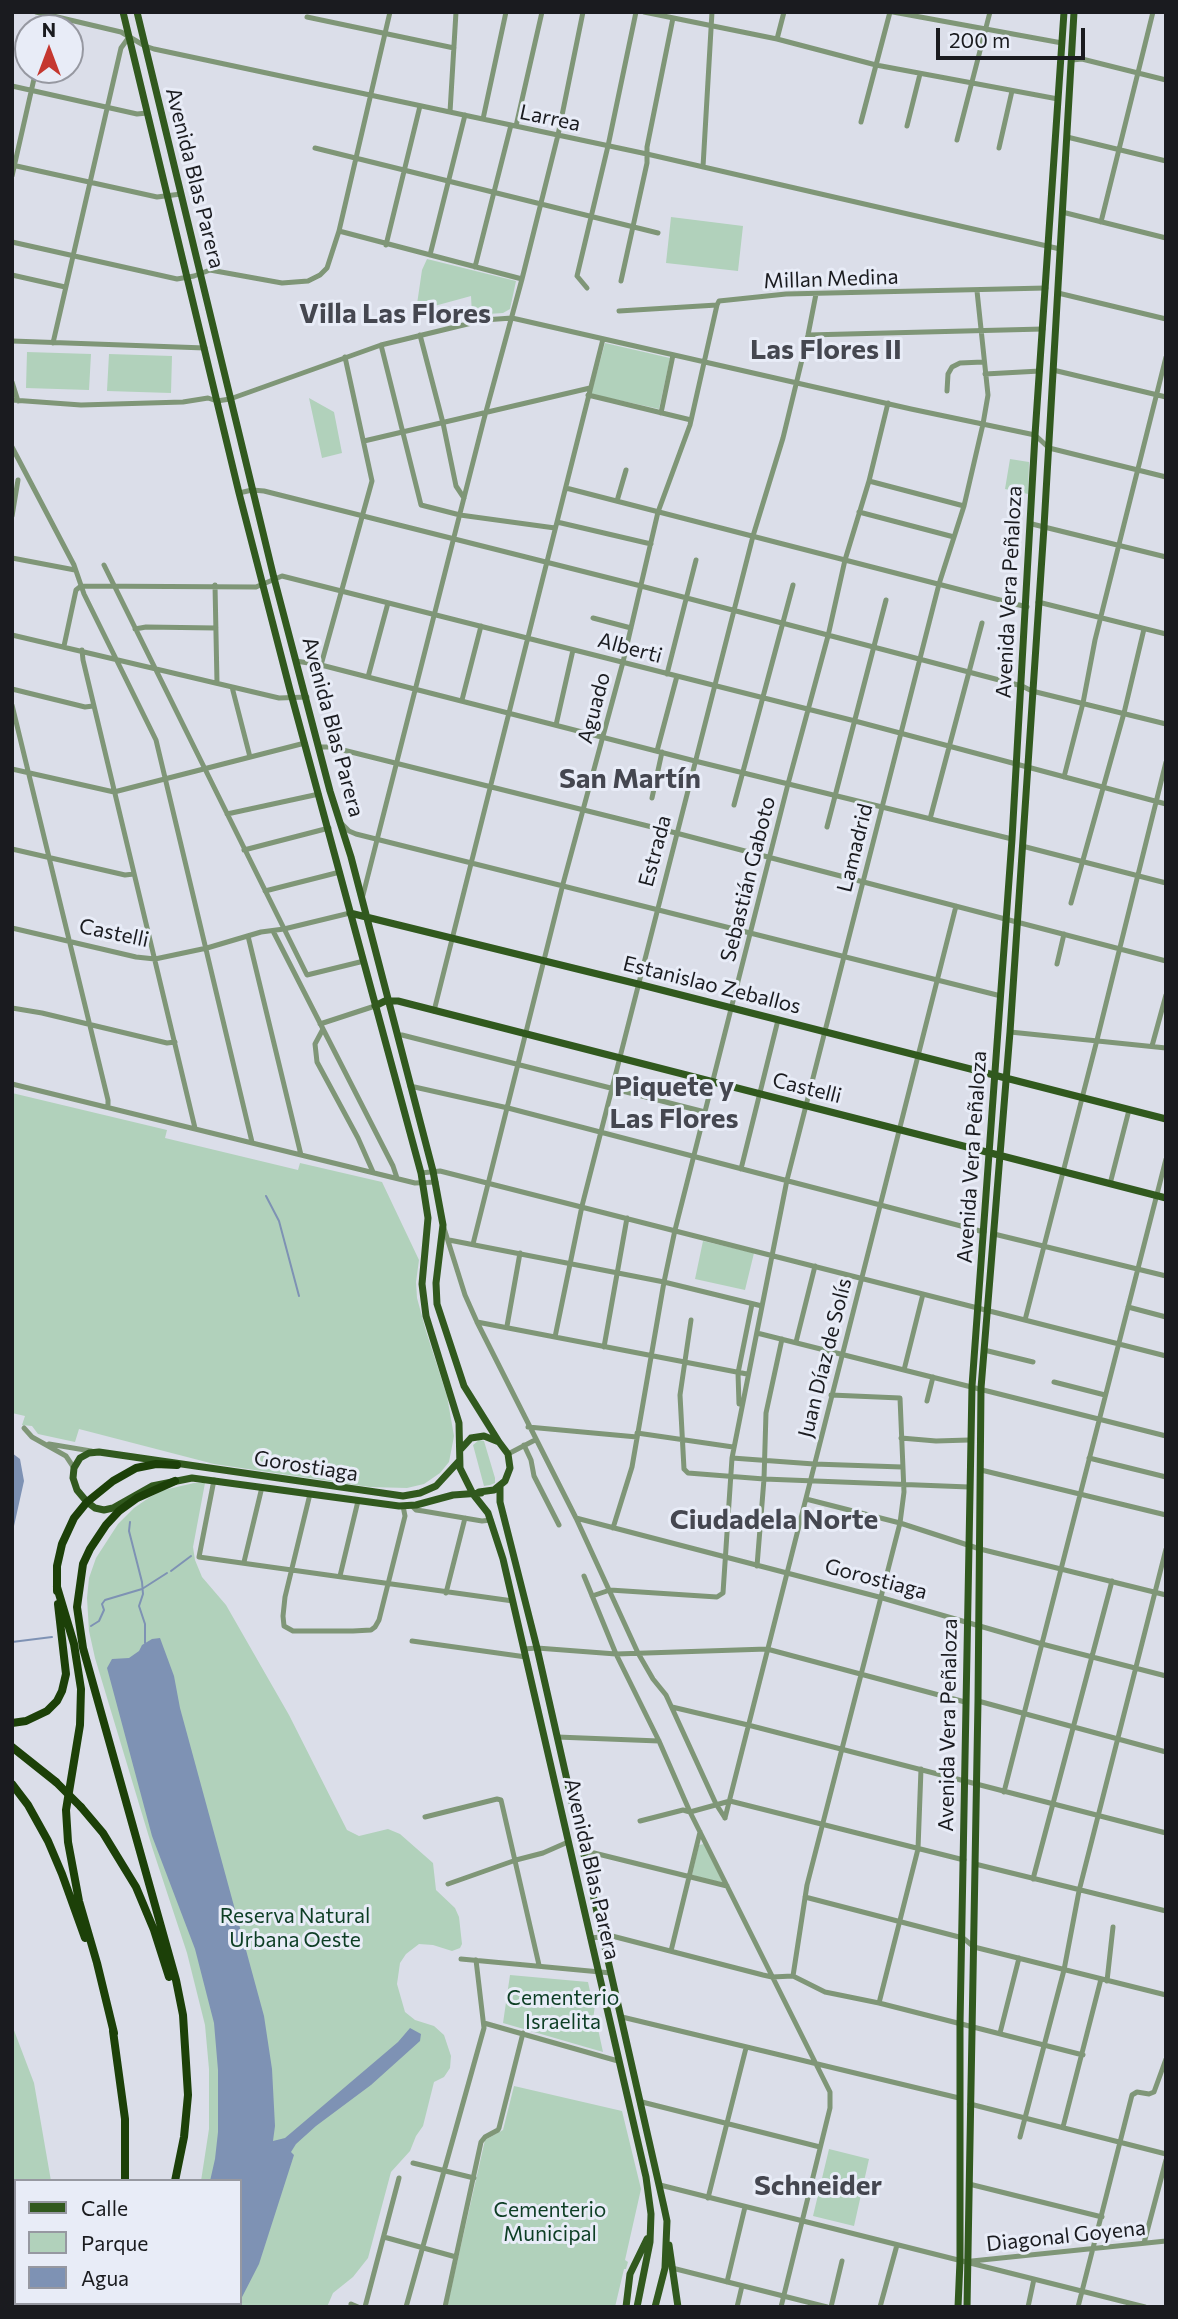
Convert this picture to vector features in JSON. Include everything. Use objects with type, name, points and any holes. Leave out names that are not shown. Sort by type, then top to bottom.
[{"type":"highway","points":[[12,1723],[26,1721],[47,1711],[57,1701],[65,1683],[57,1587],[58,1559],[74,1518],[86,1502],[113,1481],[136,1468],[156,1464],[177,1465]]},
{"type":"highway","points":[[175,1481],[137,1498],[106,1525],[83,1564],[77,1607],[83,1648],[176,1980],[185,2024],[187,2108],[175,2179]]},
{"type":"highway","points":[[57,1587],[74,1644],[81,1689],[80,1725],[66,1810],[68,1842],[79,1900],[114,2033],[125,2119],[125,2179]]},
{"type":"highway","points":[[12,1747],[57,1782],[103,1833],[121,1860],[149,1915],[170,1979],[187,2052]]},
{"type":"highway","points":[[12,1784],[28,1805],[48,1841],[62,1874],[81,1925],[114,2033]]},
{"type":"main road","name":"Avenida Blas Parera","points":[[123,12],[239,493],[424,1184],[428,1219],[423,1299],[459,1423],[461,1449]]},
{"type":"main road","name":"Avenida Blas Parera","points":[[137,12],[274,578],[436,1182],[443,1225],[437,1304],[455,1363],[472,1401],[499,1442]]},
{"type":"main road","name":"Avenida Vera Peñaloza","points":[[958,2307],[966,1621],[972,1386],[1012,839],[1063,12]]},
{"type":"main road","name":"Avenida Vera Peñaloza","points":[[967,2306],[981,1388],[1010,1032],[1049,448],[1074,12]]},
{"type":"main road","name":"Estanislao Zeballos","points":[[350,912],[1166,1119]]},
{"type":"main road","points":[[375,1006],[388,1001]]},
{"type":"main road","name":"Castelli","points":[[388,1001],[434,1010],[1166,1198]]},
{"type":"main road","points":[[475,1491],[463,1476],[459,1461],[461,1449],[479,1436],[499,1442],[508,1454],[508,1474],[500,1486]]},
{"type":"main road","points":[[86,1502],[73,1482],[74,1468],[84,1455],[99,1452]]},
{"type":"main road","name":"Gorostiaga","points":[[99,1452],[394,1496],[413,1495],[429,1490],[441,1482],[459,1461]]},
{"type":"main road","name":"Gorostiaga","points":[[86,1502],[99,1509],[109,1510],[145,1489],[192,1478],[403,1506],[475,1491],[490,1491],[500,1486]]},
{"type":"main road","points":[[323,1496],[325,1486]]},
{"type":"main road","name":"Avenida Blas Parera","points":[[500,1486],[500,1502],[537,1648],[667,2221],[664,2275],[655,2307]]},
{"type":"main road","name":"Avenida Blas Parera","points":[[475,1491],[491,1520],[513,1601],[646,2177],[651,2214],[650,2251],[636,2307]]},
{"type":"main road","points":[[626,2307],[630,2274],[648,2239],[651,2214]]},
{"type":"main road","points":[[667,2221],[678,2307]]},
{"type":"main road","points":[[638,2257],[659,2250],[666,2255],[672,2268]]},
{"type":"main road","points":[[671,2307],[676,2290]]},
{"type":"street","points":[[12,242],[177,279],[216,270],[282,283],[308,281],[327,268],[339,231],[390,12]]},
{"type":"street","points":[[450,112],[456,12]]},
{"type":"street","points":[[482,119],[506,12]]},
{"type":"street","points":[[475,267],[542,12]]},
{"type":"street","points":[[362,900],[541,204],[583,12]]},
{"type":"street","points":[[587,288],[577,276],[636,12]]},
{"type":"street","points":[[644,12],[777,39],[876,65],[1058,99]]},
{"type":"street","points":[[703,167],[712,12]]},
{"type":"street","points":[[777,39],[784,12]]},
{"type":"street","points":[[861,122],[892,12],[1062,43]]},
{"type":"street","points":[[939,21],[941,12]]},
{"type":"street","points":[[957,140],[990,12]]},
{"type":"street","points":[[1101,222],[1153,12]]},
{"type":"street","points":[[307,17],[454,48]]},
{"type":"street","points":[[621,281],[634,227],[673,18]]},
{"type":"street","name":"Larrea","points":[[84,23],[121,32],[145,46],[647,154],[1060,249]]},
{"type":"street","points":[[53,343],[121,48],[128,37]]},
{"type":"street","points":[[1072,60],[1082,59],[1166,80]]},
{"type":"street","points":[[907,126],[920,74]]},
{"type":"street","points":[[12,176],[32,84]]},
{"type":"street","points":[[12,86],[137,114],[147,113]]},
{"type":"street","points":[[999,148],[1012,91]]},
{"type":"street","points":[[386,245],[420,106]]},
{"type":"street","points":[[430,256],[465,115]]},
{"type":"street","points":[[1067,138],[1166,161]]},
{"type":"street","points":[[316,148],[659,233]]},
{"type":"street","points":[[14,165],[157,197],[181,194]]},
{"type":"street","points":[[1062,212],[1166,238]]},
{"type":"street","points":[[339,231],[522,279]]},
{"type":"street","points":[[12,275],[65,287]]},
{"type":"street","name":"Millan Medina","points":[[619,311],[717,305],[719,301],[786,293],[1046,288]]},
{"type":"street","name":"Lamadrid","points":[[610,1590],[721,1596],[733,1447],[787,1180],[939,584],[964,506],[983,424],[988,395],[977,291]]},
{"type":"street","points":[[1058,293],[1166,318]]},
{"type":"street","name":"Estrada","points":[[555,1337],[582,1206],[753,536],[775,468],[816,294]]},
{"type":"street","name":"Aguado","points":[[473,1244],[563,884],[631,628],[658,512],[691,420],[717,305]]},
{"type":"street","points":[[12,382],[15,400],[81,405],[183,402],[208,398],[217,401],[230,399],[381,345],[484,320],[512,318],[1035,435],[1049,448],[1166,477]]},
{"type":"street","points":[[808,335],[1044,330]]},
{"type":"street","points":[[420,335],[456,486],[464,498]]},
{"type":"street","points":[[434,1010],[603,339]]},
{"type":"street","points":[[12,341],[205,348]]},
{"type":"street","points":[[381,345],[421,505],[460,515],[556,525],[651,544]]},
{"type":"street","points":[[661,413],[673,355]]},
{"type":"street","points":[[321,665],[372,481],[345,357]]},
{"type":"street","points":[[1064,777],[1118,545],[1166,357]]},
{"type":"street","points":[[947,391],[948,374],[952,367],[960,363],[983,362]]},
{"type":"street","points":[[1053,370],[1166,397]]},
{"type":"street","points":[[985,373],[1040,372]]},
{"type":"street","points":[[364,441],[590,388]]},
{"type":"street","points":[[587,395],[691,420]]},
{"type":"street","name":"Sebastián Gaboto","points":[[613,1528],[632,1467],[663,1282],[675,1230],[828,636],[845,560],[869,481],[888,404]]},
{"type":"street","points":[[12,447],[155,736],[252,1142]]},
{"type":"street","points":[[617,501],[625,470]]},
{"type":"street","points":[[12,516],[18,491],[15,479],[26,477]]},
{"type":"street","points":[[869,481],[964,506]]},
{"type":"street","points":[[18,491],[31,486]]},
{"type":"street","points":[[566,488],[1027,607]]},
{"type":"street","points":[[239,493],[264,491],[641,586],[1022,686],[1032,691],[1166,723]]},
{"type":"street","points":[[859,512],[954,537]]},
{"type":"street","points":[[1032,524],[1166,557]]},
{"type":"street","points":[[12,558],[75,570]]},
{"type":"street","points":[[667,674],[696,560]]},
{"type":"street","points":[[104,565],[152,667],[307,975],[364,961]]},
{"type":"street","name":"Alberti","points":[[274,578],[287,577],[341,590],[855,721],[1166,804]]},
{"type":"street","points":[[64,646],[76,590],[81,586],[256,587],[274,578]]},
{"type":"street","points":[[215,585],[217,683]]},
{"type":"street","points":[[734,805],[793,585]]},
{"type":"street","points":[[827,827],[886,600]]},
{"type":"street","points":[[1038,602],[1166,634]]},
{"type":"street","points":[[368,677],[388,603]]},
{"type":"street","points":[[593,618],[631,628]]},
{"type":"street","points":[[930,819],[982,623]]},
{"type":"street","points":[[461,700],[481,626]]},
{"type":"street","points":[[135,629],[216,628]]},
{"type":"street","points":[[1072,903],[1144,629]]},
{"type":"street","points":[[12,635],[279,698],[307,696]]},
{"type":"street","points":[[82,650],[93,706],[195,1128]]},
{"type":"street","points":[[556,725],[573,650]]},
{"type":"street","points":[[296,661],[321,665],[1012,839]]},
{"type":"street","points":[[652,798],[659,752],[677,677]]},
{"type":"street","points":[[232,687],[250,757]]},
{"type":"street","points":[[12,689],[93,706]]},
{"type":"street","points":[[12,705],[108,1107]]},
{"type":"street","points":[[12,769],[114,792],[305,743]]},
{"type":"street","points":[[319,747],[331,747],[489,786],[1166,961]]},
{"type":"street","points":[[1025,1320],[1166,762]]},
{"type":"street","points":[[227,814],[319,794]]},
{"type":"street","points":[[342,824],[356,834],[1001,996]]},
{"type":"street","points":[[244,850],[329,828]]},
{"type":"street","points":[[333,842],[345,835],[356,834]]},
{"type":"street","points":[[1022,846],[1166,883]]},
{"type":"street","points":[[12,849],[125,875],[134,874]]},
{"type":"street","points":[[265,891],[340,872]]},
{"type":"street","name":"Juan Díaz de Solís","points":[[716,1804],[725,1818],[956,906]]},
{"type":"street","name":"Estanislao Zeballos","points":[[248,936],[350,912]]},
{"type":"street","name":"Castelli","points":[[12,928],[155,959],[248,936]]},
{"type":"street","points":[[273,931],[397,1178]]},
{"type":"street","points":[[1057,964],[1064,934]]},
{"type":"street","points":[[248,936],[301,1154]]},
{"type":"street","points":[[1152,1046],[1166,995]]},
{"type":"street","points":[[373,1172],[317,1062],[315,1044],[321,1027],[375,1006]]},
{"type":"street","points":[[12,1008],[167,1043],[176,1042]]},
{"type":"street","points":[[741,1168],[778,1020]]},
{"type":"street","points":[[1010,1032],[1166,1048]]},
{"type":"street","points":[[397,1035],[705,1112]]},
{"type":"street","points":[[12,1084],[397,1178],[424,1184],[436,1182]]},
{"type":"street","points":[[410,1086],[508,1108],[984,1232]]},
{"type":"street","points":[[1110,1184],[1129,1110]]},
{"type":"street","points":[[1004,1792],[1166,1159]]},
{"type":"street","points":[[421,1173],[433,1171],[582,1206],[1166,1356]]},
{"type":"street","points":[[604,1347],[627,1218]]},
{"type":"street","points":[[443,1225],[464,1295],[576,1518],[638,1653],[672,1707],[716,1804]]},
{"type":"street","points":[[994,1234],[1166,1276]]},
{"type":"street","points":[[449,1240],[617,1272],[762,1306]]},
{"type":"street","points":[[507,1326],[520,1253]]},
{"type":"street","points":[[439,1263],[447,1256],[455,1260]]},
{"type":"street","points":[[796,1342],[815,1266]]},
{"type":"street","points":[[904,1370],[923,1294]]},
{"type":"street","name":"Lamadrid","points":[[740,1414],[738,1373],[752,1304]]},
{"type":"street","points":[[1128,1307],[1166,1317]]},
{"type":"street","points":[[691,1320],[680,1395],[684,1469],[688,1473],[764,1479],[969,1487]]},
{"type":"street","points":[[477,1322],[747,1374]]},
{"type":"street","points":[[757,1333],[1166,1436]]},
{"type":"street","points":[[757,1566],[766,1413],[782,1339]]},
{"type":"street","points":[[984,1350],[1033,1362]]},
{"type":"street","points":[[927,1401],[933,1377]]},
{"type":"street","points":[[1054,1382],[1105,1395]]},
{"type":"street","points":[[793,1976],[805,1897],[879,1597],[900,1523],[904,1492],[900,1398],[831,1395]]},
{"type":"street","points":[[528,1427],[637,1435],[733,1447]]},
{"type":"street","points":[[24,1428],[32,1437],[66,1456],[74,1468]]},
{"type":"street","points":[[901,1438],[970,1440]]},
{"type":"street","points":[[508,1454],[535,1440]]},
{"type":"street","points":[[46,1443],[99,1452]]},
{"type":"street","points":[[524,1445],[534,1476],[559,1525]]},
{"type":"street","points":[[732,1458],[902,1467]]},
{"type":"street","points":[[1089,1458],[1166,1477]]},
{"type":"street","points":[[981,1470],[1166,1515]]},
{"type":"street","points":[[214,1480],[199,1557],[513,1601]]},
{"type":"street","points":[[244,1562],[262,1487]]},
{"type":"street","points":[[310,1494],[283,1616],[284,1626],[293,1631],[366,1630],[375,1627],[405,1517],[403,1506]]},
{"type":"street","points":[[806,1499],[900,1523],[980,1549],[1166,1595]]},
{"type":"street","points":[[340,1577],[358,1501]]},
{"type":"street","name":"Gorostiaga","points":[[412,1506],[416,1510],[491,1520]]},
{"type":"street","points":[[446,1592],[466,1518]]},
{"type":"street","name":"Gorostiaga","points":[[576,1518],[1166,1676]]},
{"type":"street","points":[[1020,2137],[1046,2044],[1079,1891],[1166,1549]]},
{"type":"street","points":[[584,1576],[616,1654],[690,1812],[829,2088],[831,2104],[781,2307]]},
{"type":"street","points":[[1033,1878],[1112,1581]]},
{"type":"street","points":[[592,1597],[610,1590]]},
{"type":"street","points":[[412,1642],[515,1657],[537,1648],[616,1654],[766,1649],[965,1702]]},
{"type":"street","points":[[978,1701],[1166,1752]]},
{"type":"street","points":[[672,1707],[1166,1833]]},
{"type":"street","points":[[557,1737],[659,1741]]},
{"type":"street","points":[[879,2003],[918,1849],[921,1769]]},
{"type":"street","points":[[425,1817],[501,1800],[538,1965]]},
{"type":"street","points":[[640,1821],[730,1801],[823,1822],[964,1860]]},
{"type":"street","points":[[671,1951],[700,1832]]},
{"type":"street","points":[[448,1884],[543,1853],[568,1842]]},
{"type":"street","points":[[584,1853],[594,1853],[727,1886]]},
{"type":"street","points":[[975,1864],[1166,1911]]},
{"type":"street","points":[[805,1897],[963,1938],[974,1947],[1166,1995]]},
{"type":"street","points":[[1063,2127],[1104,1980],[1113,1927]]},
{"type":"street","points":[[590,1938],[612,1936],[772,1977],[793,1976],[825,1992],[879,2003],[1083,2055]]},
{"type":"street","points":[[1000,2033],[1019,1958]]},
{"type":"street","points":[[461,1959],[611,1973]]},
{"type":"street","points":[[406,2307],[484,2023],[476,1959]]},
{"type":"street","points":[[621,2017],[959,2098]]},
{"type":"street","points":[[484,2023],[618,2061]]},
{"type":"street","points":[[445,2307],[482,2139],[498,2130],[523,2034]]},
{"type":"street","points":[[708,2198],[746,2048]]},
{"type":"street","points":[[1078,2307],[1132,2095],[1137,2092],[1154,2092],[1166,2059]]},
{"type":"street","points":[[642,2102],[820,2147]]},
{"type":"street","points":[[970,2104],[1166,2154]]},
{"type":"street","points":[[1144,2243],[1166,2160]]},
{"type":"street","points":[[413,2163],[474,2178]]},
{"type":"street","points":[[365,2307],[399,2178]]},
{"type":"street","points":[[969,2184],[1102,2217]]},
{"type":"street","points":[[660,2185],[969,2262],[1128,2305],[1145,2307]]},
{"type":"street","points":[[727,2282],[745,2207]]},
{"type":"street","points":[[384,2237],[456,2257]]},
{"type":"street","name":"Diagonal Goyena","points":[[969,2262],[1166,2241]]},
{"type":"street","points":[[880,2307],[897,2245]]},
{"type":"street","points":[[672,2268],[829,2307],[842,2261]]},
{"type":"street","points":[[1028,2307],[1034,2279]]},
{"type":"street","points":[[737,2307],[742,2286]]},
{"type":"street","points":[[351,2306],[358,2307]]},
{"type":"green space","points":[[671,217],[743,226],[738,271],[666,263]]},
{"type":"green space","points":[[427,259],[516,281],[510,309],[503,313],[472,315],[471,296],[416,311],[422,270]]},
{"type":"green space","points":[[605,343],[670,358],[659,409],[591,394]]},
{"type":"green space","points":[[27,352],[91,354],[89,390],[26,388]]},
{"type":"green space","points":[[109,354],[172,356],[171,393],[107,391]]},
{"type":"green space","points":[[309,398],[334,412],[342,453],[322,458]]},
{"type":"green space","points":[[1010,459],[1029,462],[1028,494],[1005,489]]},
{"type":"green space","points":[[12,1093],[167,1130],[165,1138],[298,1170],[300,1163],[382,1182],[419,1260],[417,1298],[447,1396],[454,1436],[449,1462],[440,1473],[424,1484],[407,1488],[370,1487],[214,1464],[79,1429],[75,1442],[38,1434],[32,1426],[22,1425],[25,1416],[12,1413]]},
{"type":"green space","points":[[703,1241],[754,1253],[745,1290],[695,1279]]},
{"type":"green space","points":[[479,1440],[484,1441],[495,1478],[495,1483],[490,1485],[484,1486],[473,1445]]},
{"type":"green space","name":"Reserva Natural Urbana Oeste","points":[[205,1483],[193,1547],[195,1560],[202,1577],[226,1605],[289,1715],[347,1830],[359,1836],[388,1829],[400,1834],[433,1863],[436,1890],[455,1908],[459,1917],[462,1944],[460,1948],[452,1951],[419,1944],[406,1954],[400,1963],[397,1984],[405,2012],[415,2020],[434,2026],[444,2035],[451,2056],[450,2068],[444,2077],[434,2082],[423,2126],[410,2151],[391,2172],[368,2258],[353,2277],[333,2293],[327,2307],[152,2307],[242,2305],[242,2179],[201,2179],[209,2129],[209,2069],[205,2025],[187,1953],[152,1847],[89,1631],[87,1598],[89,1578],[96,1558],[118,1524],[134,1508],[164,1490]]},
{"type":"green space","points":[[704,1844],[723,1883],[692,1875],[699,1845]]},
{"type":"green space","name":"Cementerio Israelita","points":[[510,1975],[588,1982],[595,2005],[593,2020],[603,2052],[503,2023]]},
{"type":"green space","points":[[12,2025],[34,2083],[51,2179],[14,2179],[14,2305],[44,2305],[12,2307]]},
{"type":"green space","name":"Cementerio Municipal","points":[[514,2086],[622,2111],[641,2189],[625,2260],[628,2262],[615,2307],[447,2307],[485,2140],[503,2130]]},
{"type":"green space","points":[[829,2149],[869,2159],[854,2226],[813,2216]]},
{"type":"water","points":[[12,1453],[20,1459],[24,1481],[12,1535]]},
{"type":"water","points":[[160,1638],[174,1676],[180,1708],[264,2016],[272,2069],[275,2126],[273,2141],[285,2138],[398,2042],[410,2028],[421,2034],[420,2041],[371,2085],[296,2144],[291,2152],[294,2155],[259,2264],[242,2297],[242,2179],[210,2179],[218,2132],[218,2070],[214,2023],[195,1949],[152,1836],[107,1668],[112,1659],[129,1658],[152,1639]]},
{"type":"waterway","points":[[266,1196],[279,1221],[299,1296]]},
{"type":"waterway","points":[[130,1522],[129,1531],[142,1582],[143,1594],[139,1606],[145,1624],[145,1643]]},
{"type":"waterway","points":[[171,1571],[191,1556]]},
{"type":"waterway","points":[[91,1626],[99,1621],[105,1600],[142,1589],[167,1573]]},
{"type":"waterway","points":[[12,1642],[52,1637]]},
{"type":"district","name":"Villa Las Flores","points":[[395,314]]},
{"type":"district","name":"Las Flores II","points":[[826,350]]},
{"type":"district","name":"San Martín","points":[[630,779]]},
{"type":"district","name":"Piquete y Las Flores","points":[[674,1103]]},
{"type":"district","name":"Ciudadela Norte","points":[[774,1520]]},
{"type":"district","name":"Schneider","points":[[818,2186]]}]
